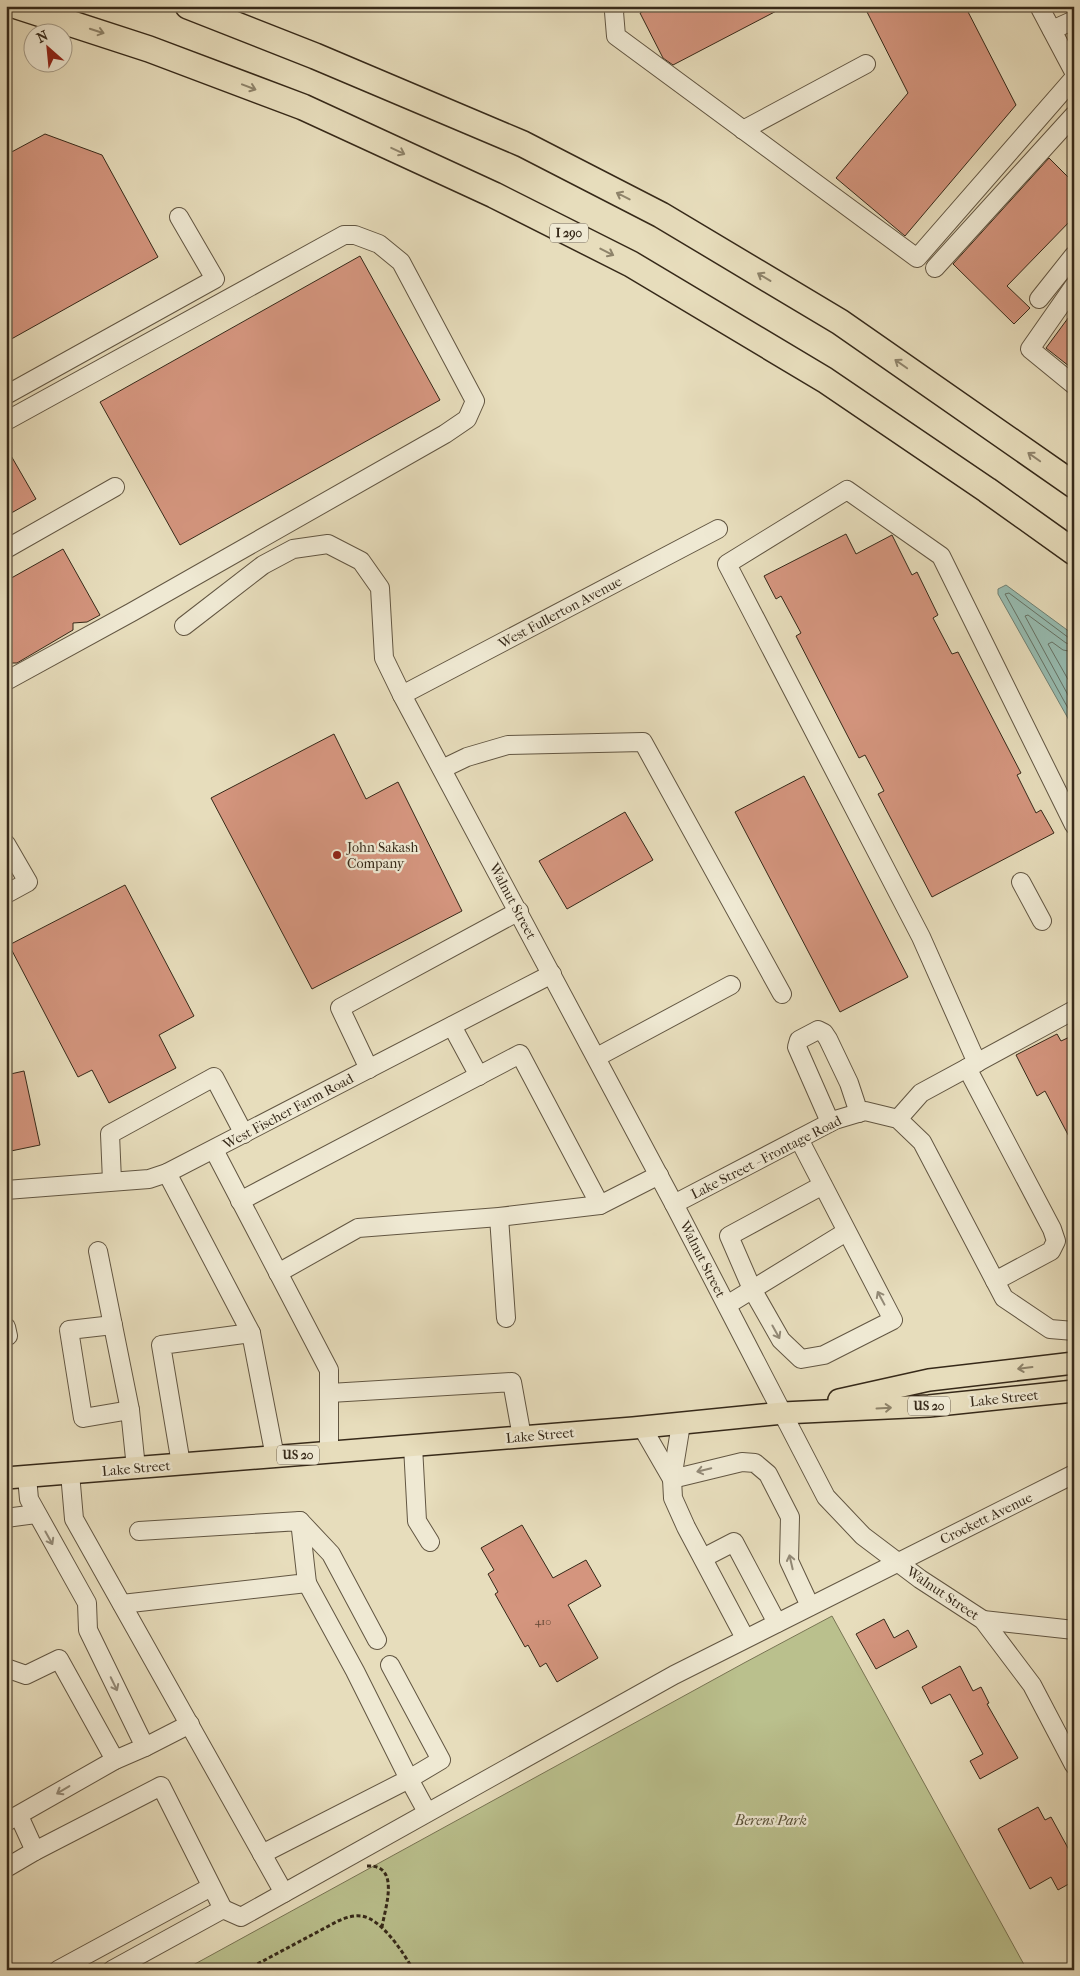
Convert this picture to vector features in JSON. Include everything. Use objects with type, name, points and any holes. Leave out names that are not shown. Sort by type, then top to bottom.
[{"type":"highway","name":"I 290","points":[[16,6],[150,49],[303,107],[494,195],[631,264],[825,380],[987,490],[1074,552]]},
{"type":"highway","points":[[188,6],[315,56],[523,144],[661,215],[840,322],[1074,485]]},
{"type":"main road","name":"Lake Street","points":[[783,1413],[929,1380],[1074,1363]]},
{"type":"main road","name":"Lake Street","points":[[16,1478],[681,1424],[783,1413],[929,1406],[1074,1390]]},
{"type":"street","points":[[616,6],[614,12],[616,36],[917,258],[1074,78]]},
{"type":"street","points":[[1040,6],[1074,72]]},
{"type":"street","points":[[1052,30],[1074,20]]},
{"type":"street","points":[[743,130],[866,64]]},
{"type":"street","points":[[935,268],[1074,115]]},
{"type":"street","points":[[6,395],[215,279],[179,217]]},
{"type":"street","points":[[6,421],[344,235],[355,235],[379,244],[401,262],[475,401],[467,419],[445,434],[140,608],[6,680]]},
{"type":"street","points":[[1039,299],[1074,255]]},
{"type":"street","points":[[1074,286],[1030,349],[1074,386]]},
{"type":"street","points":[[6,549],[115,487]]},
{"type":"street","points":[[995,1281],[1051,1251],[1056,1241],[1052,1229],[972,1065],[921,937],[727,564],[847,490],[941,556],[1074,825]]},
{"type":"street","name":"West Fullerton Avenue","points":[[402,694],[718,530]]},
{"type":"street","name":"Walnut Street","points":[[184,626],[263,564],[293,549],[328,544],[361,561],[380,588],[384,658],[659,1174],[826,1497],[863,1536],[897,1562],[983,1620],[1032,1685],[1074,1765]]},
{"type":"street","points":[[442,769],[468,757],[508,745],[643,742],[782,994]]},
{"type":"street","points":[[6,844],[28,882],[6,894]]},
{"type":"street","points":[[1021,882],[1042,921]]},
{"type":"street","points":[[369,1069],[340,1008],[519,912]]},
{"type":"street","name":"West Fischer Farm Road","points":[[6,1190],[149,1179],[167,1173],[552,974]]},
{"type":"street","points":[[596,1057],[731,984]]},
{"type":"street","points":[[1074,1010],[921,1094],[898,1119],[922,1142],[1004,1298],[1050,1329],[1074,1331]]},
{"type":"street","points":[[452,1026],[479,1076]]},
{"type":"street","points":[[830,1122],[797,1048],[798,1040],[818,1030],[824,1033],[828,1039],[849,1083],[859,1113]]},
{"type":"street","points":[[240,1201],[520,1054],[600,1205]]},
{"type":"street","points":[[112,1181],[110,1134],[214,1077],[244,1134]]},
{"type":"street","name":"Lake Street - Frontage Road","points":[[674,1204],[830,1122],[865,1111],[898,1119]]},
{"type":"street","points":[[799,1139],[823,1185],[846,1232],[892,1320],[824,1355],[801,1359],[781,1340],[752,1289],[728,1236],[823,1185]]},
{"type":"street","points":[[214,1150],[329,1370],[329,1452]]},
{"type":"street","points":[[167,1173],[251,1333],[274,1457]]},
{"type":"street","points":[[278,1273],[358,1228],[499,1218],[600,1205],[659,1174]]},
{"type":"street","points":[[499,1218],[506,1318]]},
{"type":"street","points":[[726,1305],[846,1232]]},
{"type":"street","points":[[98,1252],[130,1410],[136,1468]]},
{"type":"street","points":[[113,1325],[69,1330],[83,1418],[130,1410]]},
{"type":"street","points":[[6,1327],[8,1336],[6,1336]]},
{"type":"street","points":[[181,1464],[161,1345],[251,1333]]},
{"type":"street","points":[[330,1392],[512,1382],[522,1437]]},
{"type":"street","points":[[681,1424],[672,1479],[674,1498],[686,1527],[746,1638]]},
{"type":"street","points":[[642,1427],[672,1479]]},
{"type":"street","points":[[413,1446],[417,1521],[430,1542]]},
{"type":"street","points":[[672,1479],[742,1462],[755,1463],[768,1474],[790,1517],[789,1562],[810,1606]]},
{"type":"street","points":[[70,1473],[74,1519],[284,1893]]},
{"type":"street","name":"Crockett Avenue","points":[[223,1909],[241,1917],[665,1680],[1074,1474]]},
{"type":"street","points":[[16,1478],[87,1603],[88,1630],[145,1747]]},
{"type":"street","points":[[6,1518],[36,1514]]},
{"type":"street","points":[[139,1531],[300,1520]]},
{"type":"street","points":[[300,1520],[307,1583],[355,1671],[427,1812]]},
{"type":"street","points":[[300,1520],[331,1554],[377,1640]]},
{"type":"street","points":[[702,1558],[734,1542],[777,1623]]},
{"type":"street","points":[[122,1604],[307,1583]]},
{"type":"street","points":[[983,1620],[1074,1630]]},
{"type":"street","points":[[6,1668],[26,1675],[59,1659],[114,1760]]},
{"type":"street","points":[[262,1854],[441,1760],[390,1665]]},
{"type":"street","points":[[35,1851],[13,1819],[114,1760],[145,1747],[190,1724]]},
{"type":"street","points":[[6,1868],[161,1786],[223,1909],[112,1970]]},
{"type":"street","points":[[58,1970],[211,1886]]},
{"type":"path","points":[[364,1868],[369,1866],[378,1867],[384,1871],[389,1879],[382,1928]]},
{"type":"path","points":[[246,1970],[350,1916],[362,1916],[371,1919],[382,1928],[406,1958],[412,1970]]},
{"type":"green space","name":"Berens Park","points":[[832,1616],[1027,1970],[184,1970],[744,1663]]},
{"type":"water","points":[[1006,585],[1074,635],[1074,729],[998,594],[998,589]]},
{"type":"building","points":[[653,6],[786,6],[673,65],[663,58],[640,13]]},
{"type":"building","points":[[864,6],[965,6],[1016,105],[905,236],[836,178],[908,93]]},
{"type":"building","points":[[45,134],[102,155],[158,257],[6,342],[6,155]]},
{"type":"building","points":[[1049,158],[1074,183],[1074,217],[1007,286],[1030,308],[1014,324],[953,264]]},
{"type":"building","points":[[360,256],[440,400],[180,545],[100,402]]},
{"type":"building","points":[[1074,310],[1074,370],[1046,348]]},
{"type":"building","points":[[6,447],[36,499],[6,516]]},
{"type":"building","points":[[846,534],[856,554],[892,535],[912,575],[917,572],[938,615],[933,618],[952,654],[958,652],[1021,773],[1017,775],[1036,813],[1041,810],[1054,833],[932,897],[878,794],[884,791],[865,755],[859,758],[796,636],[801,633],[781,596],[776,599],[764,576]]},
{"type":"building","points":[[63,549],[100,615],[87,622],[73,623],[73,630],[17,663],[6,663],[6,581]]},
{"type":"building","name":"John Sakash Company","points":[[334,734],[366,799],[398,782],[462,911],[312,989],[211,798]]},
{"type":"building","points":[[804,776],[908,977],[840,1012],[735,812]]},
{"type":"building","points":[[625,812],[653,860],[567,909],[539,861]]},
{"type":"building","points":[[125,885],[194,1016],[159,1035],[176,1068],[109,1103],[92,1070],[78,1077],[9,945]]},
{"type":"building","points":[[1057,1034],[1061,1041],[1074,1035],[1074,1146],[1045,1091],[1037,1096],[1016,1055]]},
{"type":"building","points":[[24,1071],[40,1145],[6,1152],[6,1075]]},
{"type":"building","points":[[522,1525],[553,1578],[586,1560],[601,1586],[568,1605],[598,1658],[557,1682],[546,1663],[540,1667],[528,1645],[525,1647],[495,1594],[498,1592],[488,1574],[494,1570],[481,1548]]},
{"type":"building","points":[[884,1619],[894,1638],[908,1630],[917,1647],[876,1669],[856,1634]]},
{"type":"building","points":[[960,1666],[973,1691],[981,1687],[989,1703],[987,1704],[1018,1758],[980,1779],[970,1761],[983,1754],[950,1694],[931,1704],[922,1687]]},
{"type":"building","points":[[1038,1807],[1045,1820],[1051,1817],[1074,1859],[1074,1881],[1058,1890],[1051,1877],[1030,1889],[998,1829]]},
{"type":"place","name":"John Sakash Company","points":[[337,855]]}]
